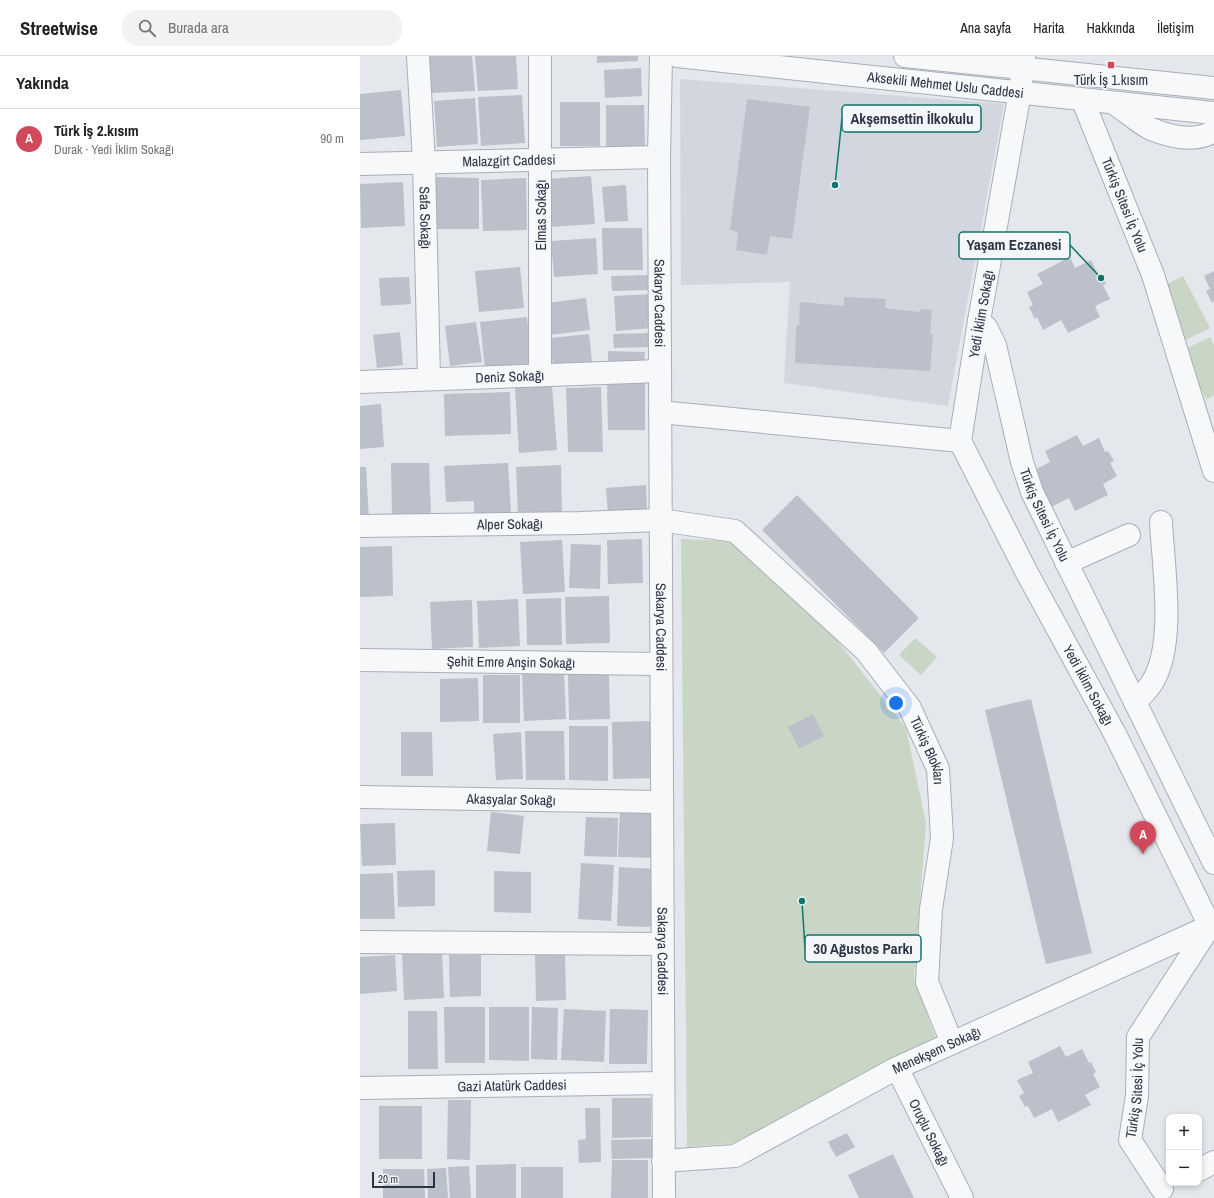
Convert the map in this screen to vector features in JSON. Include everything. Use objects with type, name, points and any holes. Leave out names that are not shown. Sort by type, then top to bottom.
[{"type":"street","name":"Safa Sokağı","points":[[418,56],[424,162],[429,379]]},
{"type":"street","name":"Elmas Sokağı","points":[[540,56],[540,374]]},
{"type":"street","name":"Sakarya Caddesi","points":[[661,56],[658,158],[664,1198]]},
{"type":"street","name":"Aksekili Mehmet Uslu Caddesi","points":[[677,56],[1020,92],[1083,101],[1214,113]]},
{"type":"street","name":"Aksekili Mehmet Uslu Caddesi","points":[[905,56],[1023,63],[1214,88]]},
{"type":"street","name":"Yedi İklim Sokağı","points":[[1023,63],[1020,92],[979,320],[960,441],[1027,573],[1115,734],[1212,927]]},
{"type":"street","name":"Türkiş Sitesi İç Yolu","points":[[1083,101],[1153,275],[1214,471]]},
{"type":"street","points":[[1114,103],[1150,128],[1169,134],[1191,139],[1207,136],[1214,131]]},
{"type":"street","name":"Malazgirt Caddesi","points":[[360,164],[658,158]]},
{"type":"street","name":"Türkiş Sitesi İç Yolu","points":[[979,320],[986,327],[995,345],[1022,462],[1032,492],[1214,863]]},
{"type":"street","name":"Deniz Sokağı","points":[[360,382],[540,374],[660,371]]},
{"type":"street","points":[[660,412],[960,441]]},
{"type":"street","name":"Alper Sokağı","points":[[360,526],[580,523],[660,520]]},
{"type":"street","name":"Türkiş Blokları","points":[[660,520],[735,531],[866,651],[910,708],[938,769],[942,838],[931,909],[927,982],[952,1043]]},
{"type":"street","points":[[1135,702],[1154,680],[1161,661],[1167,613],[1161,522]]},
{"type":"street","points":[[1066,563],[1129,535]]},
{"type":"street","name":"Şehit Emre Anşin Sokağı","points":[[360,660],[661,664]]},
{"type":"street","name":"Akasyalar Sokağı","points":[[360,797],[662,802]]},
{"type":"street","name":"Türkiş Sitesi İç Yolu","points":[[1167,1190],[1130,1140],[1137,1096],[1138,1037],[1212,927]]},
{"type":"street","name":"Menekşem Sokağı","points":[[664,1161],[735,1156],[896,1068],[1212,927]]},
{"type":"street","points":[[360,942],[662,944]]},
{"type":"street","name":"Oruçlu Sokağı","points":[[896,1068],[962,1198]]},
{"type":"street","name":"Gazi Atatürk Caddesi","points":[[360,1088],[663,1083]]},
{"type":"street","points":[[1202,1168],[1214,1162]]},
{"type":"shaded area","points":[[680,79],[1004,104],[948,406],[784,383],[790,282],[681,285]]},
{"type":"green space","points":[[1183,276],[1210,328],[1186,340],[1159,288]]},
{"type":"green space","points":[[1210,337],[1214,345],[1214,395],[1206,399],[1181,351]]},
{"type":"green space","points":[[681,539],[730,541],[832,634],[906,728],[926,823],[914,979],[938,1044],[737,1143],[687,1147]]},
{"type":"green space","points":[[915,638],[937,657],[921,675],[899,655]]},
{"type":"building","points":[[429,56],[472,56],[475,91],[431,93]]},
{"type":"building","points":[[475,56],[516,56],[518,89],[478,91]]},
{"type":"building","points":[[597,56],[638,56],[638,61],[597,63]]},
{"type":"building","points":[[641,68],[642,96],[605,98],[604,70]]},
{"type":"building","points":[[401,90],[405,136],[360,140],[360,94]]},
{"type":"building","points":[[522,95],[525,143],[481,146],[478,97]]},
{"type":"building","points":[[475,98],[478,144],[437,147],[434,101]]},
{"type":"building","points":[[747,99],[810,107],[792,239],[770,236],[767,255],[736,250],[738,232],[730,230]]},
{"type":"building","points":[[560,102],[600,102],[600,146],[560,146]]},
{"type":"building","points":[[606,105],[644,105],[645,146],[606,146]]},
{"type":"building","points":[[591,176],[595,224],[550,227],[547,179]]},
{"type":"building","points":[[432,177],[479,178],[479,229],[432,229]]},
{"type":"building","points":[[526,178],[527,230],[483,231],[481,180]]},
{"type":"building","points":[[403,182],[405,226],[361,228],[360,184]]},
{"type":"building","points":[[626,185],[628,221],[605,222],[602,187]]},
{"type":"building","points":[[602,228],[642,228],[643,270],[603,270]]},
{"type":"building","points":[[596,238],[598,274],[554,277],[551,241]]},
{"type":"building","points":[[1070,257],[1075,268],[1091,260],[1098,274],[1101,273],[1106,284],[1103,285],[1110,299],[1095,306],[1100,317],[1068,333],[1061,320],[1043,330],[1037,317],[1035,319],[1029,307],[1033,305],[1027,292],[1043,284],[1037,274]]},
{"type":"building","points":[[520,267],[524,308],[479,312],[475,271]]},
{"type":"building","points":[[1214,271],[1214,301],[1212,303],[1206,291],[1210,289],[1204,276]]},
{"type":"building","points":[[649,275],[650,290],[612,291],[611,276]]},
{"type":"building","points":[[409,277],[411,304],[381,306],[379,278]]},
{"type":"building","points":[[651,294],[653,328],[616,331],[614,296]]},
{"type":"building","points":[[844,297],[886,299],[885,308],[920,312],[921,309],[932,310],[930,334],[933,334],[930,371],[795,363],[796,326],[799,326],[800,302],[844,306]]},
{"type":"building","points":[[586,298],[590,330],[550,335],[547,303]]},
{"type":"building","points":[[527,317],[532,364],[485,369],[480,322]]},
{"type":"building","points":[[476,322],[482,362],[450,366],[445,326]]},
{"type":"building","points":[[400,332],[403,365],[377,368],[373,335]]},
{"type":"building","points":[[649,333],[649,347],[614,348],[613,334]]},
{"type":"building","points":[[589,334],[592,362],[553,366],[550,338]]},
{"type":"building","points":[[608,351],[645,352],[644,368],[608,367]]},
{"type":"building","points":[[607,383],[645,383],[645,430],[608,430]]},
{"type":"building","points":[[552,386],[557,450],[519,453],[515,388]]},
{"type":"building","points":[[601,387],[603,452],[568,452],[566,388]]},
{"type":"building","points":[[510,392],[511,434],[445,436],[444,394]]},
{"type":"building","points":[[381,404],[384,447],[360,449],[360,406]]},
{"type":"building","points":[[1077,435],[1083,446],[1099,438],[1105,452],[1108,451],[1114,461],[1110,463],[1117,476],[1103,484],[1108,495],[1075,511],[1069,498],[1051,507],[1037,485],[1041,482],[1034,470],[1050,462],[1045,451]]},
{"type":"building","points":[[391,463],[429,463],[431,516],[392,517]]},
{"type":"building","points":[[508,463],[511,512],[474,514],[474,501],[446,502],[444,466]]},
{"type":"building","points":[[561,465],[562,512],[518,513],[516,467]]},
{"type":"building","points":[[360,467],[366,467],[369,520],[360,520]]},
{"type":"building","points":[[646,485],[647,511],[608,514],[606,488]]},
{"type":"building","points":[[797,495],[919,618],[884,653],[762,530]]},
{"type":"building","points":[[642,539],[643,583],[608,584],[607,540]]},
{"type":"building","points":[[562,540],[565,592],[523,594],[520,542]]},
{"type":"building","points":[[571,544],[601,545],[600,589],[569,588]]},
{"type":"building","points":[[392,546],[393,596],[360,597],[360,547]]},
{"type":"building","points":[[609,596],[610,643],[566,644],[565,597]]},
{"type":"building","points":[[561,598],[562,645],[527,645],[526,599]]},
{"type":"building","points":[[518,599],[520,646],[479,648],[477,601]]},
{"type":"building","points":[[472,600],[473,647],[432,649],[430,602]]},
{"type":"building","points":[[564,672],[566,719],[524,721],[522,673]]},
{"type":"building","points":[[609,673],[610,719],[569,720],[568,674]]},
{"type":"building","points":[[483,675],[520,675],[520,723],[483,723]]},
{"type":"building","points":[[478,678],[479,721],[440,722],[440,679]]},
{"type":"building","points":[[1031,699],[1092,953],[1046,964],[985,710]]},
{"type":"building","points":[[813,714],[824,736],[799,749],[788,727]]},
{"type":"building","points":[[657,721],[658,778],[613,779],[612,722]]},
{"type":"building","points":[[569,726],[608,726],[608,781],[569,780]]},
{"type":"building","points":[[525,731],[564,731],[565,780],[526,780]]},
{"type":"building","points":[[401,732],[432,732],[433,776],[401,776]]},
{"type":"building","points":[[521,732],[523,779],[496,780],[493,734]]},
{"type":"building","points":[[620,809],[658,810],[657,858],[618,857]]},
{"type":"building","points":[[491,812],[524,816],[520,854],[487,851]]},
{"type":"building","points":[[586,817],[618,818],[617,857],[584,856]]},
{"type":"building","points":[[395,823],[396,865],[362,866],[360,824]]},
{"type":"building","points":[[581,863],[614,865],[611,921],[578,919]]},
{"type":"building","points":[[619,867],[656,869],[654,927],[617,926]]},
{"type":"building","points":[[435,870],[435,906],[398,907],[397,871]]},
{"type":"building","points":[[494,871],[531,872],[531,913],[494,912]]},
{"type":"building","points":[[393,873],[395,919],[360,919],[360,874]]},
{"type":"building","points":[[442,951],[444,998],[404,1000],[402,952]]},
{"type":"building","points":[[565,952],[566,1000],[536,1001],[535,953]]},
{"type":"building","points":[[395,955],[397,991],[360,994],[360,957]]},
{"type":"building","points":[[449,955],[481,955],[481,996],[450,997]]},
{"type":"building","points":[[444,1007],[485,1007],[485,1063],[445,1063]]},
{"type":"building","points":[[489,1007],[529,1007],[529,1061],[489,1060]]},
{"type":"building","points":[[532,1007],[558,1008],[557,1060],[531,1059]]},
{"type":"building","points":[[564,1009],[606,1011],[604,1062],[561,1060]]},
{"type":"building","points":[[610,1009],[648,1010],[647,1064],[609,1064]]},
{"type":"building","points":[[408,1011],[437,1011],[438,1069],[408,1069]]},
{"type":"building","points":[[1060,1046],[1066,1057],[1082,1049],[1089,1063],[1091,1062],[1096,1072],[1093,1074],[1100,1087],[1085,1095],[1091,1105],[1058,1122],[1052,1109],[1034,1118],[1028,1106],[1025,1107],[1019,1096],[1024,1093],[1017,1080],[1033,1073],[1028,1062]]},
{"type":"building","points":[[612,1098],[651,1098],[651,1137],[612,1138]]},
{"type":"building","points":[[448,1100],[471,1100],[470,1160],[447,1159]]},
{"type":"building","points":[[379,1106],[422,1106],[422,1159],[379,1159]]},
{"type":"building","points":[[585,1108],[600,1108],[601,1162],[579,1163],[578,1140],[586,1139]]},
{"type":"building","points":[[847,1133],[855,1147],[836,1157],[828,1142]]},
{"type":"building","points":[[653,1139],[653,1158],[612,1159],[611,1140]]},
{"type":"building","points":[[893,1154],[914,1198],[859,1198],[848,1175]]},
{"type":"building","points":[[612,1160],[648,1160],[648,1198],[611,1198]]},
{"type":"building","points":[[516,1164],[516,1198],[476,1198],[476,1165]]},
{"type":"building","points":[[469,1166],[471,1198],[450,1198],[448,1167]]},
{"type":"building","points":[[521,1167],[563,1167],[563,1198],[521,1198]]},
{"type":"building","points":[[446,1168],[448,1198],[428,1198],[427,1169]]},
{"type":"building","points":[[383,1169],[424,1169],[425,1198],[383,1198]]},
{"type":"place","name":"Türk İş 1.kısım","points":[[1111,65]]},
{"type":"place","name":"Akşemsettin İlkokulu","points":[[835,185]]},
{"type":"place","name":"Yaşam Eczanesi","points":[[1101,278]]},
{"type":"place","name":"Türk İş 2.kısım","points":[[1143,854]]},
{"type":"place","name":"30 Ağustos Parkı","points":[[802,901]]}]
